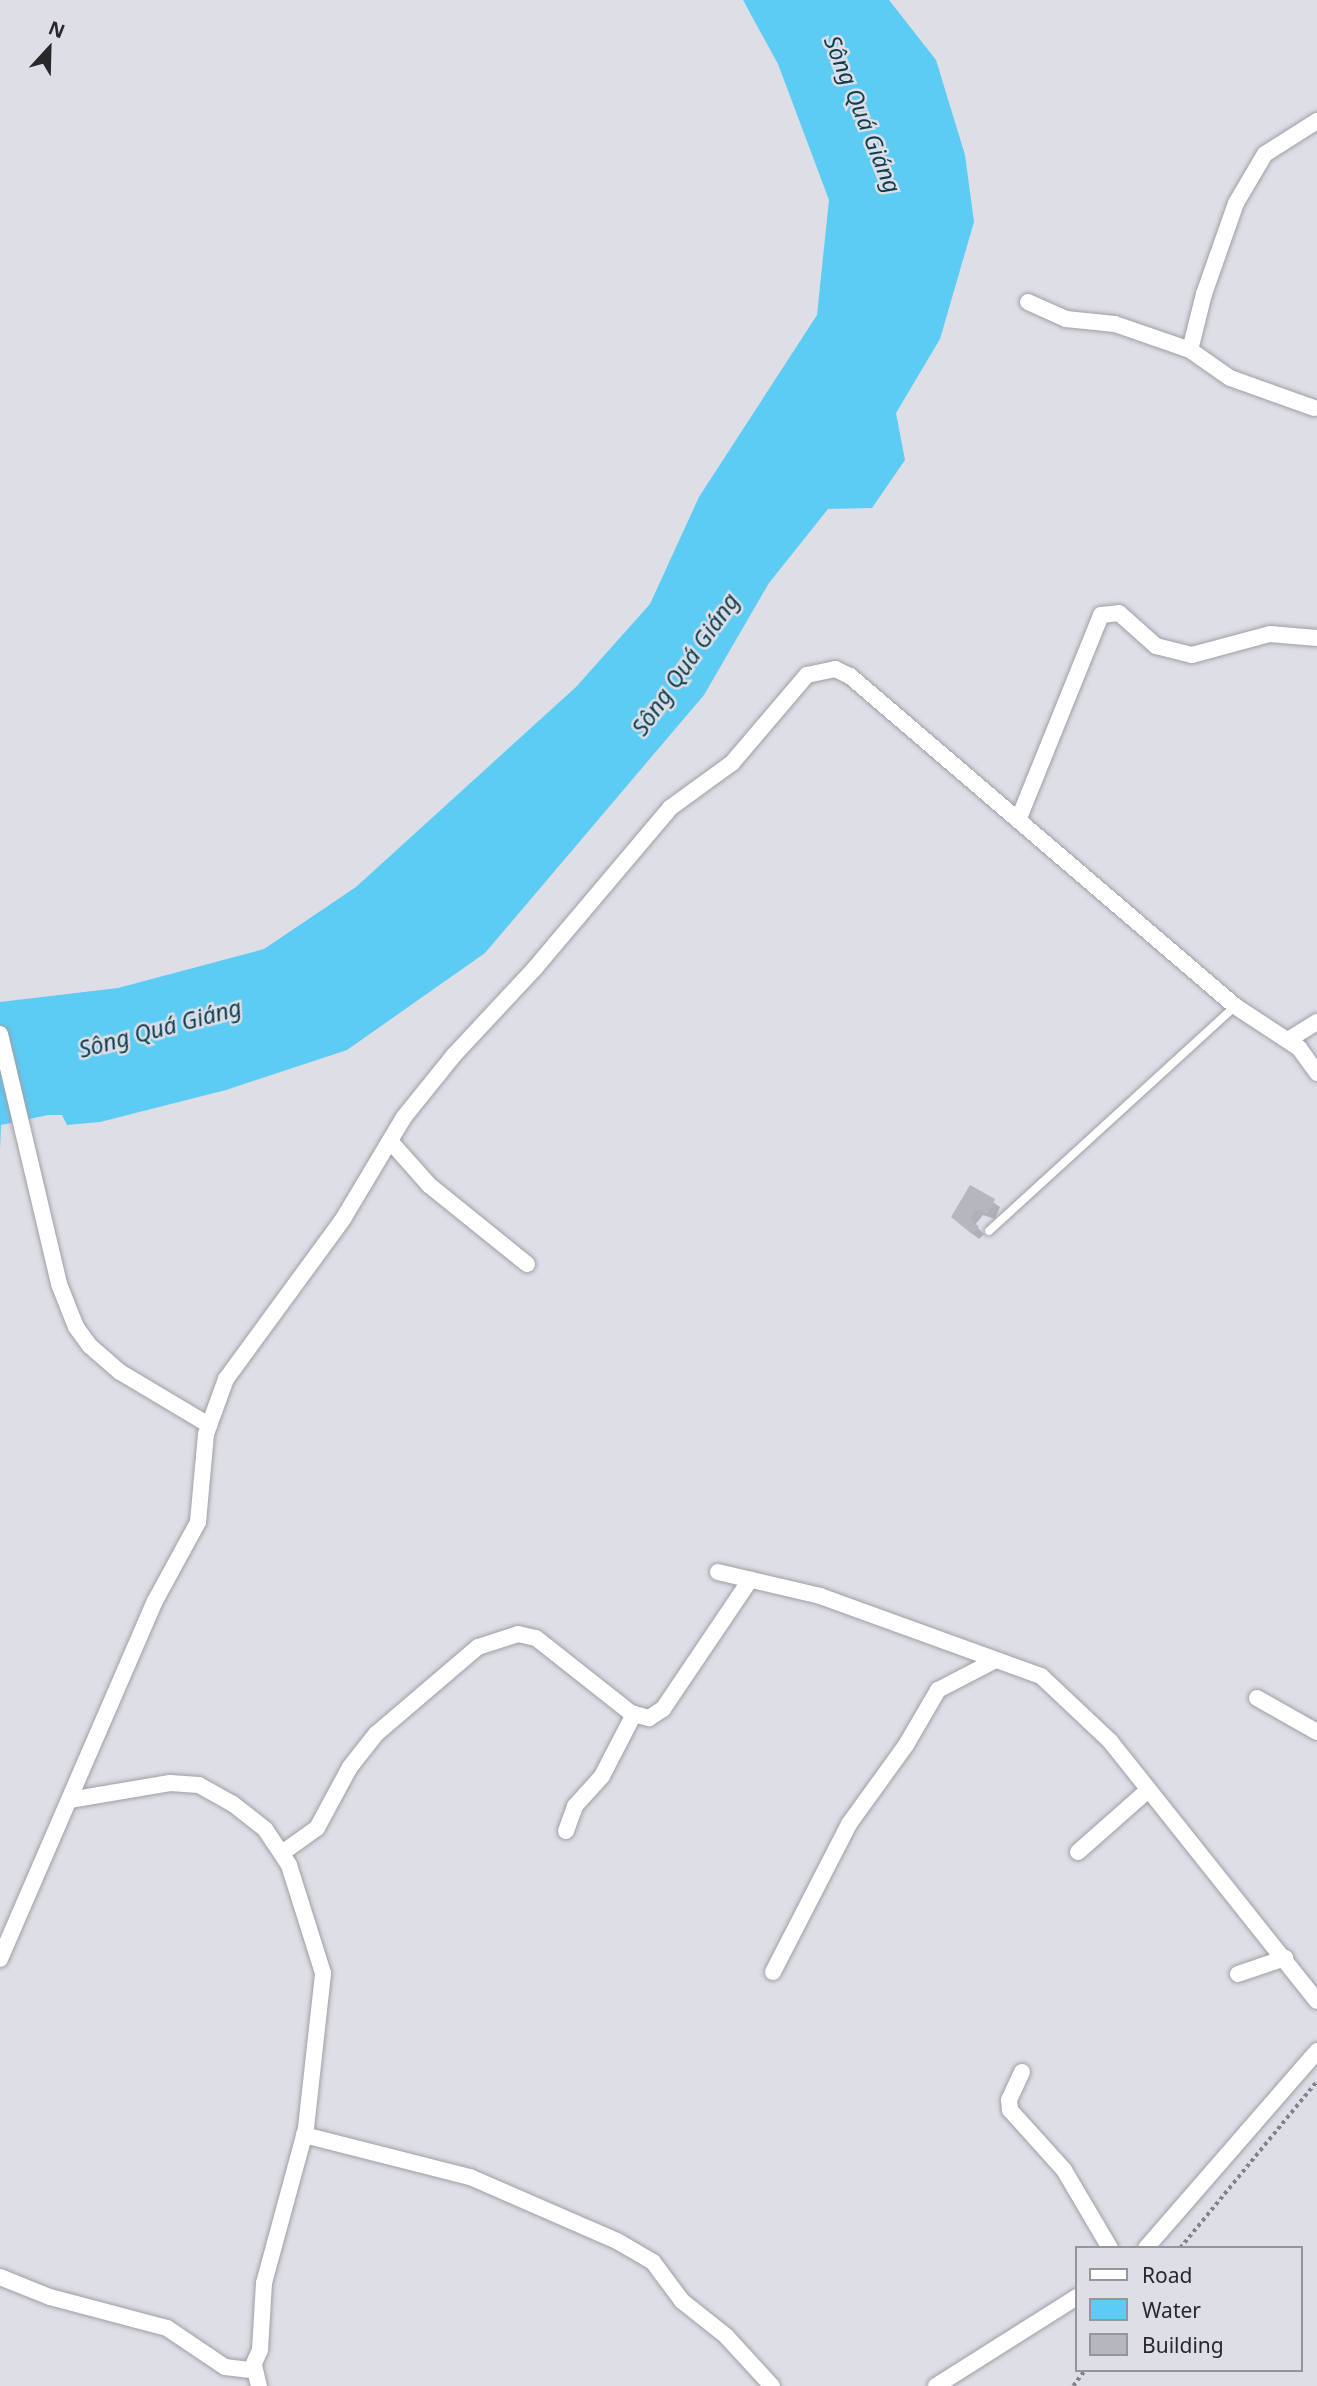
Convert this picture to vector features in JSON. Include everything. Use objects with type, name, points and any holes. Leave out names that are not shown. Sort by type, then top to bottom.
[{"type":"street","points":[[1190,350],[1236,203],[1265,154],[1317,121]]},
{"type":"street","points":[[1028,302],[1066,319],[1115,324],[1190,350],[1230,378],[1316,404]]},
{"type":"street","points":[[1019,818],[1101,615],[1119,613],[1149,642],[1192,655],[1270,634],[1317,638]]},
{"type":"street","points":[[0,1959],[155,1601],[198,1522],[209,1425],[226,1379],[343,1219],[390,1141],[454,1055],[535,968],[670,808],[732,763],[807,675],[835,670],[850,676],[1019,818],[1235,1006],[1288,1040],[1317,1073]]},
{"type":"street","points":[[1288,1040],[1317,1022]]},
{"type":"street","points":[[0,1034],[59,1284],[90,1346],[120,1372],[209,1425]]},
{"type":"street","points":[[390,1141],[429,1185],[527,1264]]},
{"type":"street","points":[[719,1572],[820,1596],[1041,1676],[1110,1741],[1317,2001]]},
{"type":"street","points":[[282,1853],[317,1828],[350,1767],[376,1734],[455,1663],[498,1637],[518,1634],[536,1639],[634,1714],[649,1718],[663,1709],[750,1580]]},
{"type":"street","points":[[773,1972],[849,1824],[906,1745],[938,1690],[994,1661]]},
{"type":"street","points":[[1257,1699],[1317,1732]]},
{"type":"street","points":[[566,1831],[575,1806],[602,1776],[634,1714]]},
{"type":"street","points":[[0,2277],[50,2298],[167,2328],[225,2367],[247,2372],[254,2365],[260,2350],[264,2283],[304,2136],[323,1973],[311,1925],[282,1853],[265,1829],[233,1804],[199,1785],[170,1783],[69,1800]]},
{"type":"street","points":[[1077,1853],[1148,1790]]},
{"type":"street","points":[[1238,1974],[1285,1958]]},
{"type":"street","points":[[1148,2246],[1317,2051]]},
{"type":"street","points":[[1023,2072],[1009,2100],[1010,2110],[1064,2169],[1109,2246]]},
{"type":"street","points":[[304,2136],[470,2177],[617,2241],[653,2262],[682,2301],[726,2336],[772,2386]]},
{"type":"street","points":[[936,2386],[1076,2298]]},
{"type":"street","points":[[254,2365],[259,2386]]},
{"type":"lane","points":[[989,1231],[1235,1006]]},
{"type":"path","points":[[1182,2246],[1317,2081]]},
{"type":"water","name":"Sông Quá Giáng","points":[[743,0],[889,0],[936,60],[965,155],[974,222],[940,339],[896,413],[905,460],[872,508],[828,509],[769,583],[704,695],[485,953],[347,1050],[226,1090],[100,1122],[67,1125],[62,1115],[48,1115],[1,1125],[0,1150],[0,1002],[118,988],[264,949],[356,887],[576,687],[650,604],[699,497],[817,315],[829,200],[778,64]]},
{"type":"building","points":[[970,1185],[995,1199],[988,1214],[976,1210],[970,1218],[979,1227],[972,1234],[951,1217]]}]
